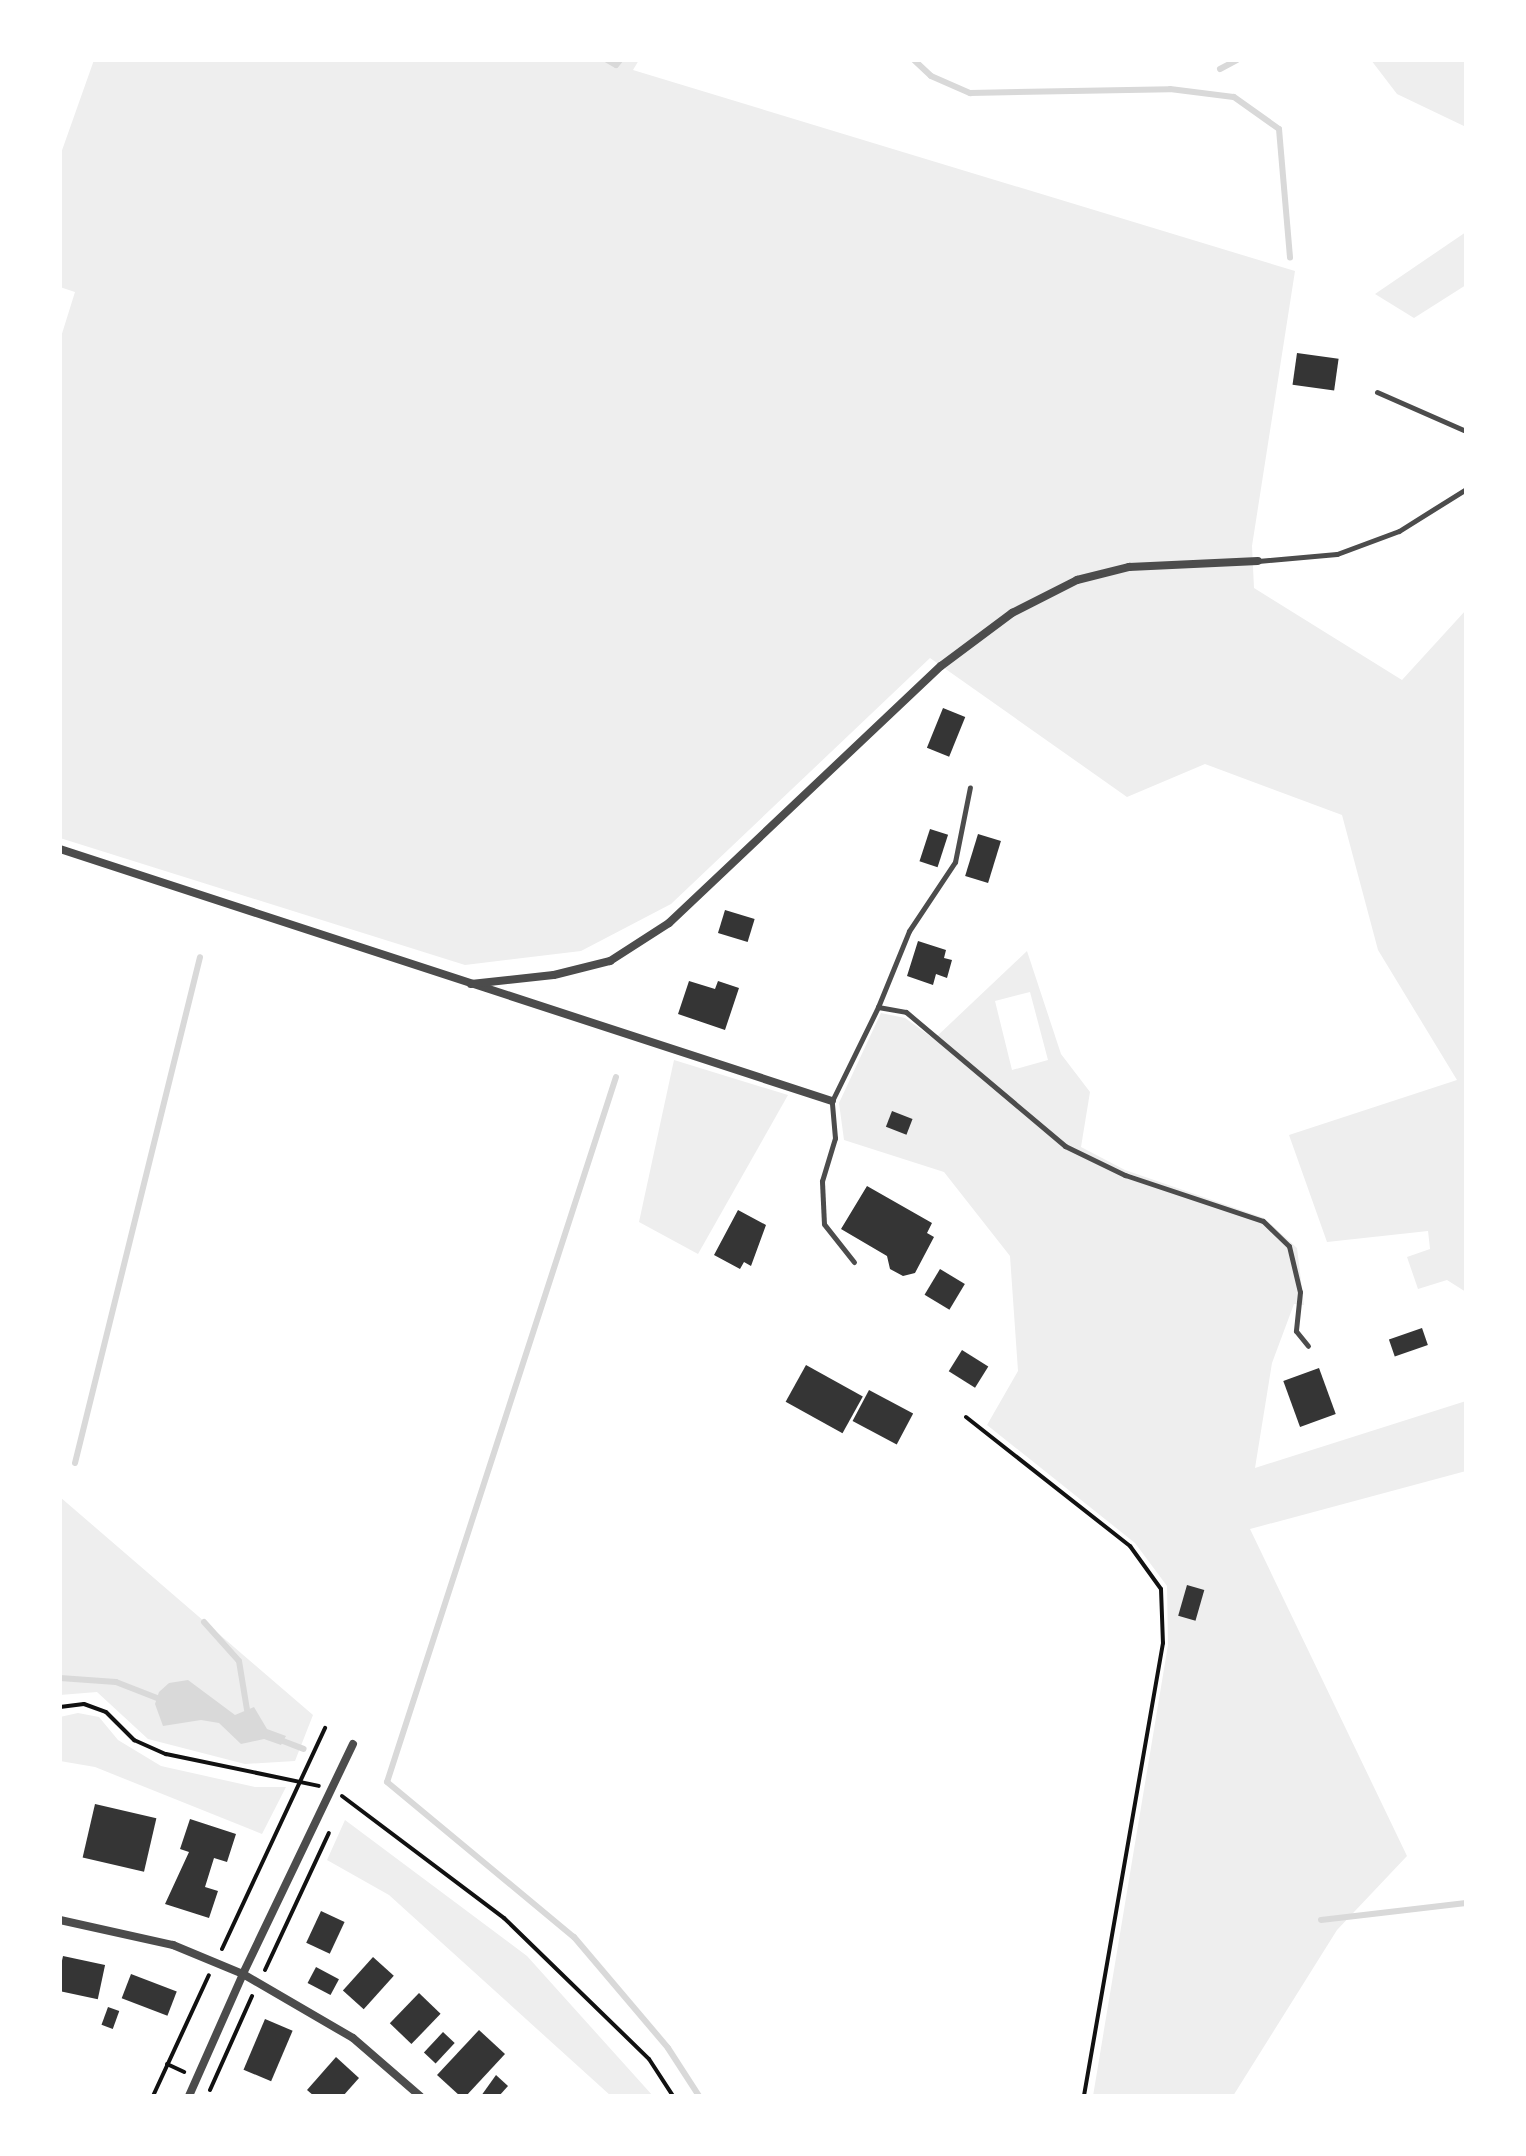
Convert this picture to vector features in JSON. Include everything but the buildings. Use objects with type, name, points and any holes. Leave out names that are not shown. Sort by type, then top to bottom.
[{"type":"street","points":[[471,984],[554,975],[610,961],[669,923],[941,666],[1012,613],[1077,580],[1129,567],[1258,561]]},
{"type":"street","points":[[60,849],[832,1101]]},
{"type":"street","points":[[189,2096],[243,1974],[353,1744]]},
{"type":"street","points":[[60,1920],[173,1945],[243,1974],[353,2038],[420,2096]]},
{"type":"lane","points":[[1377,392],[1466,431]]},
{"type":"lane","points":[[1258,561],[1337,554],[1399,531],[1466,489]]},
{"type":"lane","points":[[854,1262],[824,1224],[822,1181],[835,1138],[832,1101],[878,1007],[909,931],[955,862],[970,787]]},
{"type":"lane","points":[[878,1007],[906,1012],[1065,1146],[1125,1175],[1263,1221],[1289,1246],[1300,1292],[1296,1331],[1308,1346]]},
{"type":"path","points":[[966,1417],[1130,1546],[1161,1589],[1163,1643],[1084,2096]]},
{"type":"path","points":[[60,1707],[84,1704],[106,1712],[134,1740],[166,1754],[255,1776],[300,1779],[345,1798],[504,1918],[649,2059],[673,2096]]},
{"type":"path","points":[[153,2096],[325,1728]]},
{"type":"path","points":[[339,1812],[345,1798]]},
{"type":"path","points":[[207,2096],[332,1826]]},
{"type":"shaded area","points":[[94,60],[639,60],[633,70],[1295,271],[1252,546],[1254,588],[1402,680],[1466,610],[1466,1292],[1447,1280],[1418,1289],[1407,1257],[1430,1249],[1428,1231],[1327,1242],[1289,1135],[1457,1080],[1378,950],[1342,815],[1205,764],[1127,797],[930,658],[671,904],[581,951],[465,965],[60,838],[60,340],[75,292],[60,287],[60,156]]},
{"type":"shaded area","points":[[1371,60],[1466,60],[1466,127],[1397,94]]},
{"type":"shaded area","points":[[1466,232],[1466,285],[1414,318],[1375,294]]},
{"type":"shaded area","points":[[1027,951],[1061,1054],[1090,1092],[1081,1147],[1125,1170],[1264,1218],[1297,1248],[1304,1305],[1294,1304],[1272,1363],[1255,1468],[1466,1401],[1466,1471],[1250,1529],[1407,1856],[1337,1930],[1233,2096],[1093,2096],[1168,1645],[1167,1586],[1135,1543],[987,1425],[1018,1371],[1010,1256],[944,1172],[844,1140],[839,1103],[881,1013],[905,1018],[934,1039]],"holes":[[[1030,992],[1048,1060],[1012,1070],[995,1001]]]},
{"type":"shaded area","points":[[674,1060],[788,1095],[698,1254],[639,1222]]},
{"type":"shaded area","points":[[60,1497],[313,1715],[295,1761],[245,1764],[148,1739],[97,1692],[60,1695]]},
{"type":"shaded area","points":[[188,1680],[235,1715],[254,1707],[267,1729],[286,1736],[281,1745],[264,1739],[241,1744],[219,1723],[201,1720],[163,1726],[155,1704],[159,1692],[169,1683]]},
{"type":"shaded area","points":[[78,1713],[99,1717],[118,1740],[161,1766],[255,1787],[286,1787],[262,1834],[95,1767],[60,1761],[60,1717]]},
{"type":"shaded area","points":[[345,1820],[527,1956],[653,2096],[611,2096],[389,1895],[327,1860]]},
{"type":"waterway","points":[[607,60],[616,65],[620,60]]},
{"type":"waterway","points":[[914,60],[931,76],[970,93],[1170,89],[1234,97],[1279,129],[1290,258]]},
{"type":"waterway","points":[[1220,69],[1237,60]]},
{"type":"waterway","points":[[75,1463],[200,957]]},
{"type":"waterway","points":[[616,1077],[387,1782],[574,1937],[668,2048],[699,2096]]},
{"type":"waterway","points":[[204,1622],[239,1661],[247,1710]]},
{"type":"waterway","points":[[60,1678],[116,1682],[157,1698]]},
{"type":"waterway","points":[[283,1741],[304,1749]]},
{"type":"waterway","points":[[1321,1920],[1466,1903]]}]
